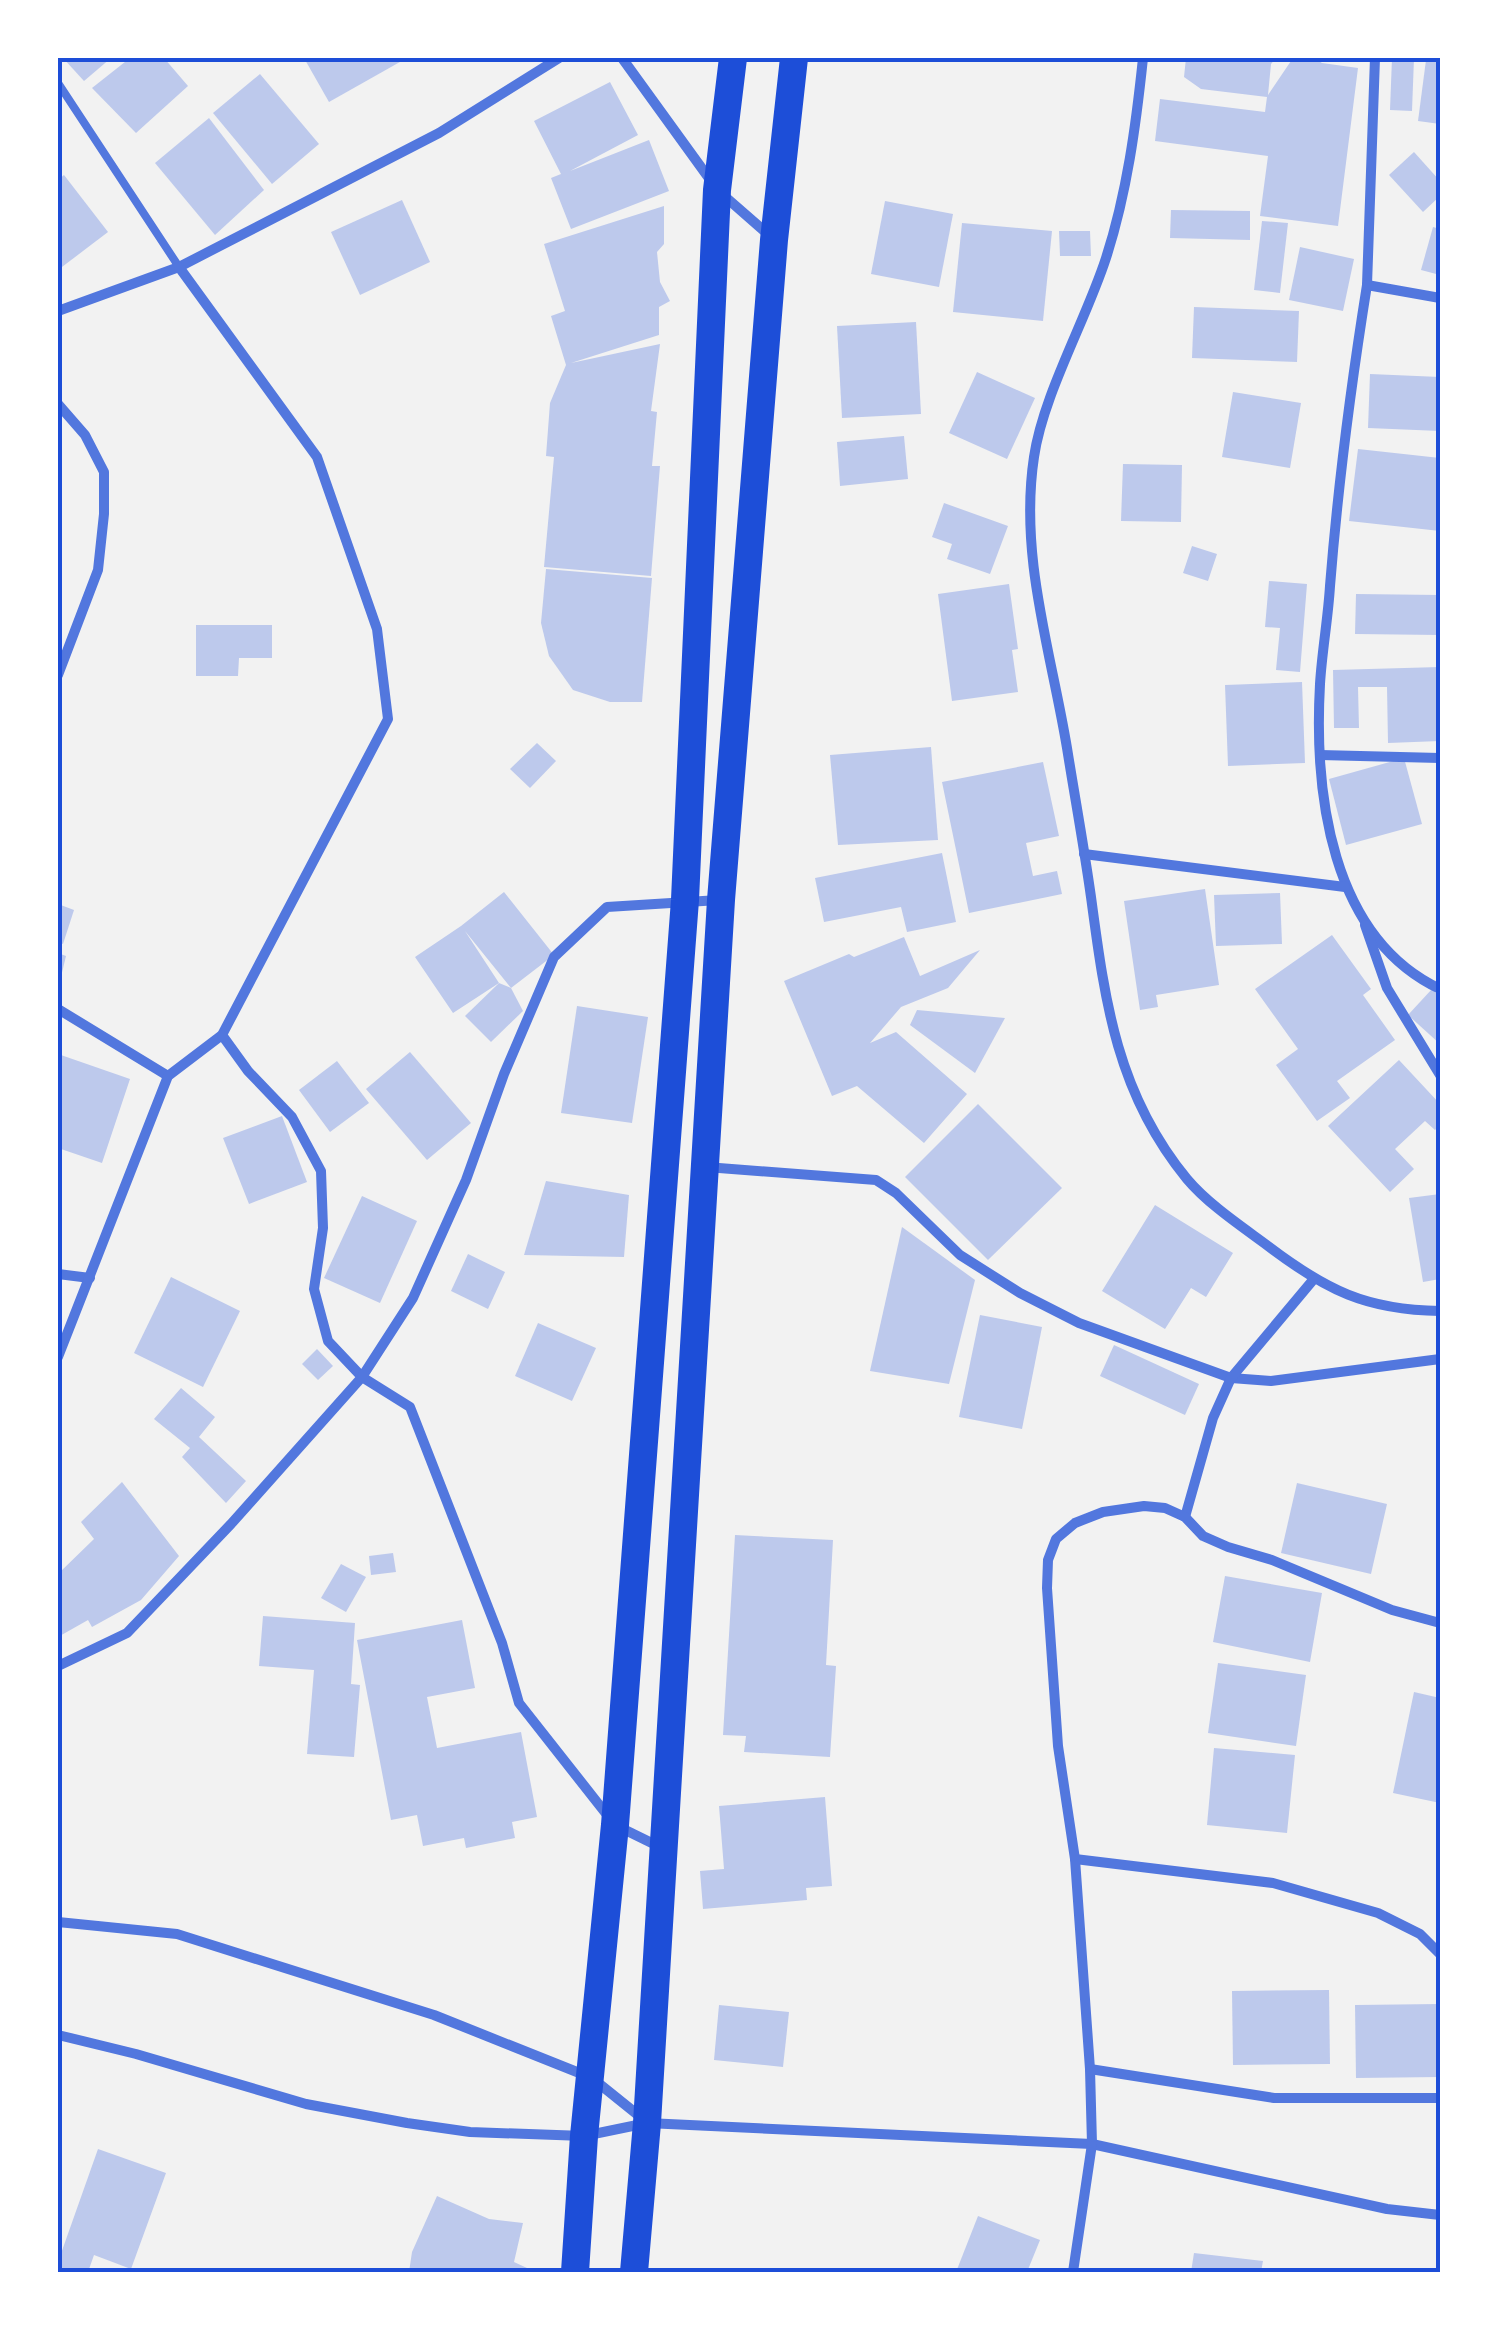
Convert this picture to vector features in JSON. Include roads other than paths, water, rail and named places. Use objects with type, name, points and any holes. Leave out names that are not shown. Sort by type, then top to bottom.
[{"type":"highway","points":[[575,2272],[614,1825],[685,900],[718,190],[734,58]]},
{"type":"highway","points":[[634,2272],[647,2123],[721,900],[774,240],[794,58]]},
{"type":"street","points":[[58,311],[180,267],[439,133],[560,58]]},
{"type":"street","points":[[622,58],[718,190],[774,240]]},
{"type":"street","points":[[1143,58],[1123,194],[1106,258],[1034,452],[1030,500],[1032,568],[1062,716],[1102,983],[1119,1058],[1138,1104],[1189,1182],[1250,1234],[1313,1280],[1362,1302],[1440,1310]]},
{"type":"street","points":[[1375,58],[1367,285],[1335,522],[1320,684],[1320,755],[1325,807],[1345,887],[1395,960],[1440,989]]},
{"type":"street","points":[[58,1356],[168,1076],[222,1034],[388,720],[377,629],[317,457],[180,267]]},
{"type":"street","points":[[1367,285],[1440,298]]},
{"type":"street","points":[[58,404],[85,434],[104,472],[98,570],[58,675]]},
{"type":"street","points":[[1320,755],[1440,758]]},
{"type":"street","points":[[1084,854],[1345,887]]},
{"type":"street","points":[[58,1666],[127,1633],[362,1377],[413,1298],[466,1180],[504,1074],[554,958],[607,907],[721,900]]},
{"type":"street","points":[[1361,915],[1388,988],[1440,1075]]},
{"type":"street","points":[[58,1008],[168,1076]]},
{"type":"street","points":[[222,1034],[248,1071],[292,1117],[321,1171],[323,1228],[314,1289],[328,1342],[362,1377],[410,1407],[502,1643],[519,1703],[614,1825],[662,1849]]},
{"type":"street","points":[[705,1167],[876,1180],[896,1193],[960,1255],[1020,1293],[1080,1322],[1230,1378],[1271,1381],[1440,1359]]},
{"type":"street","points":[[58,1274],[90,1278]]},
{"type":"street","points":[[1185,1518],[1213,1418],[1230,1378],[1313,1280]]},
{"type":"street","points":[[1072,2272],[1092,2144],[1075,1859],[1058,1746],[1047,1588],[1048,1560],[1056,1539],[1075,1523],[1103,1512],[1144,1506],[1165,1508],[1185,1518],[1204,1536],[1392,1610],[1440,1623]]},
{"type":"street","points":[[1075,1859],[1273,1884],[1378,1913],[1420,1934],[1440,1954]]},
{"type":"street","points":[[58,1922],[176,1934],[434,2014],[592,2078],[647,2123]]},
{"type":"street","points":[[58,2035],[306,2104],[470,2132],[584,2136],[647,2123],[1092,2144],[1386,2209],[1440,2215]]},
{"type":"street","points":[[1090,2069],[1274,2098],[1440,2098]]},
{"type":"lane","points":[[58,83],[180,267]]}]
